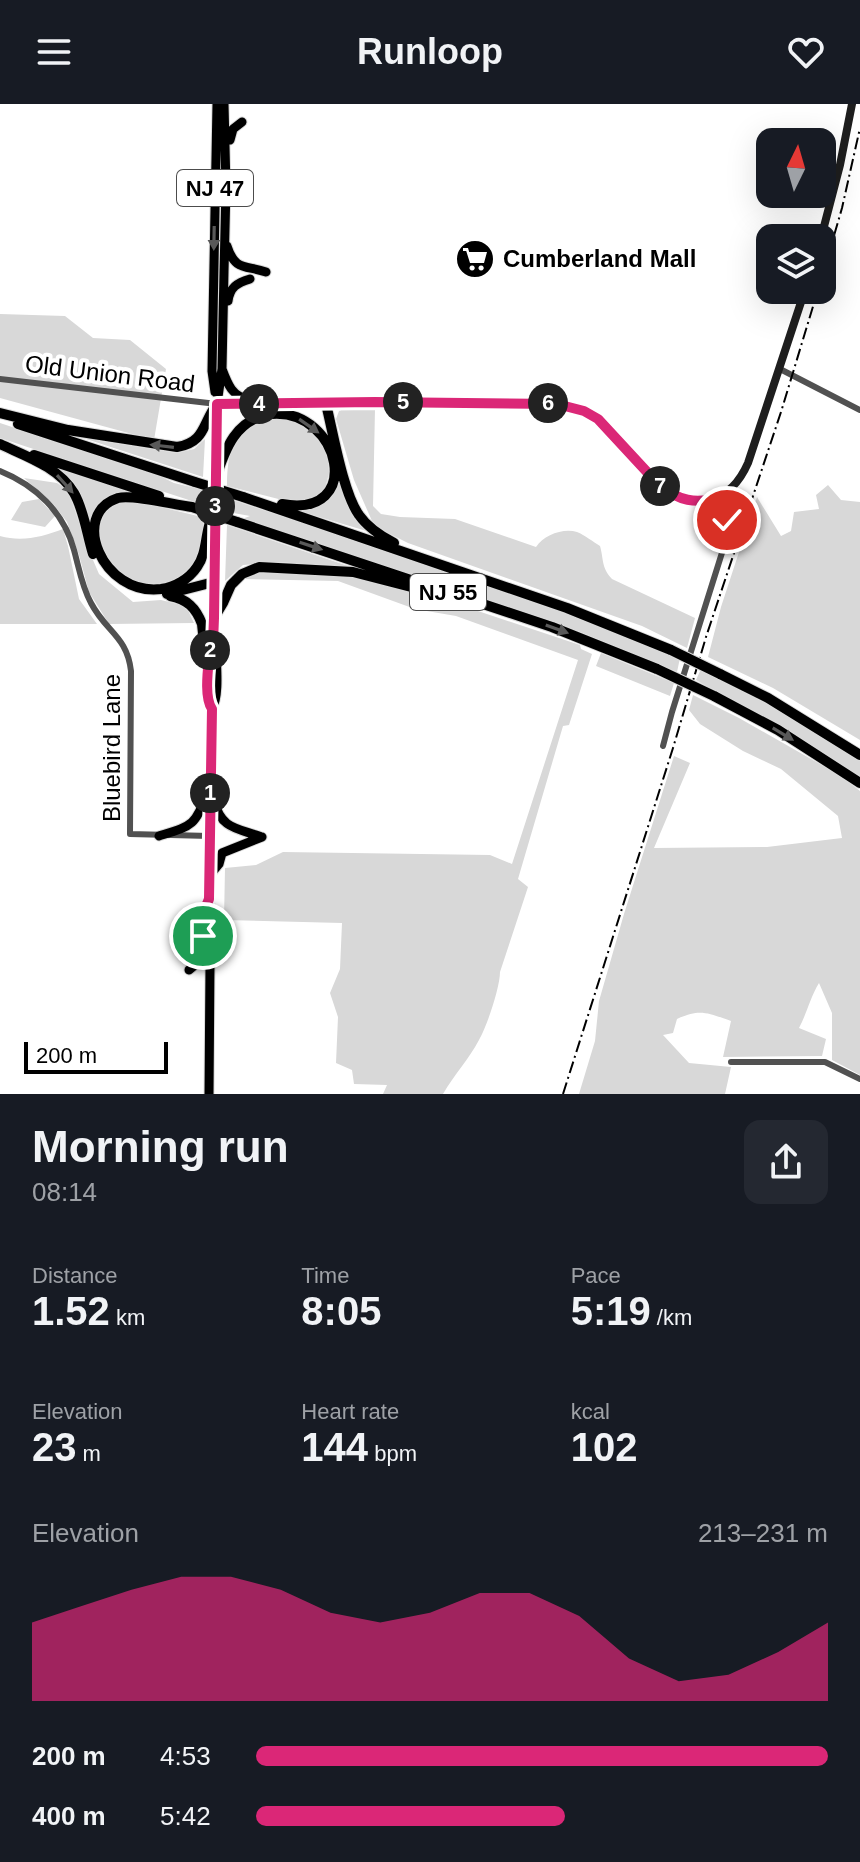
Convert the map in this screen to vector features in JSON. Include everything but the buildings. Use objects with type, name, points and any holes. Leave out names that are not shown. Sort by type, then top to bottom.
[{"type":"highway","points":[[0,416],[177,447],[200,436],[210,412],[217,404]]},
{"type":"highway","points":[[326,404],[349,493],[362,519],[383,537],[400,546],[489,580]]},
{"type":"highway","points":[[215,480],[228,444],[244,424],[259,417],[282,414],[302,420],[318,431],[328,444],[333,458],[334,478],[330,489],[318,502],[298,507],[243,497]]},
{"type":"highway","name":"NJ 55","points":[[0,416],[489,580],[617,627],[768,698],[860,755]]},
{"type":"highway","points":[[0,444],[43,465],[70,487],[77,499],[95,561],[107,576],[124,589],[155,596],[214,582]]},
{"type":"highway","name":"NJ 55","points":[[0,444],[581,637],[714,696],[778,730],[860,783]]},
{"type":"highway","points":[[192,507],[129,496],[109,503],[100,513],[95,531],[98,550],[105,564],[118,578],[142,588],[165,588],[181,582],[193,573],[201,561],[215,509]]},
{"type":"highway","points":[[214,618],[231,585],[242,574],[268,566],[365,574],[533,620]]},
{"type":"highway","points":[[164,595],[188,602],[199,616],[208,681]]},
{"type":"main road","points":[[222,106],[229,118],[242,122],[230,134],[230,180],[226,187]]},
{"type":"main road","name":"NJ 47","points":[[212,709],[208,704],[208,681],[214,618],[217,404],[222,369],[226,187],[222,106]]},
{"type":"main road","name":"NJ 47","points":[[217,404],[212,371],[222,106]]},
{"type":"main road","points":[[225,239],[230,255],[238,265],[266,272]]},
{"type":"main road","points":[[222,339],[227,332],[229,294],[238,283],[250,279]]},
{"type":"main road","points":[[222,369],[235,395],[273,403]]},
{"type":"main road","points":[[217,404],[326,404]]},
{"type":"main road","name":"NJ 47","points":[[209,1094],[210,782],[212,709],[216,687],[216,647],[213,642]]},
{"type":"main road","points":[[159,836],[192,823],[201,811],[210,782]]},
{"type":"main road","points":[[210,782],[217,813],[224,823],[261,836],[222,853],[219,864],[210,875]]},
{"type":"main road","points":[[209,899],[202,916],[202,959],[189,970],[202,975],[210,985]]},
{"type":"street","points":[[825,224],[852,104]]},
{"type":"street","points":[[326,404],[453,402],[569,406],[587,412],[603,424],[669,493],[693,501],[707,500],[719,497],[737,483],[745,470],[801,304]]},
{"type":"street","points":[[780,369],[860,410]]},
{"type":"street","name":"Old Union Road","points":[[0,379],[217,404]]},
{"type":"street","name":"Bluebird Lane","points":[[0,471],[35,489],[52,507],[73,546],[91,603],[129,656],[130,834],[159,836]]},
{"type":"street","points":[[663,746],[726,540],[728,525],[719,497]]},
{"type":"street","points":[[159,836],[210,836]]},
{"type":"street","points":[[731,1062],[825,1062],[860,1079]]},
{"type":"shaded area","points":[[0,314],[65,316],[93,338],[130,340],[166,369],[154,440],[0,398]]},
{"type":"shaded area","points":[[346,408],[375,409],[373,506],[381,514],[455,519],[536,547],[554,534],[566,531],[580,533],[600,546],[604,567],[612,579],[695,618],[687,648],[642,626],[408,543],[378,528],[354,480],[336,419],[339,411]]},
{"type":"shaded area","points":[[284,417],[312,428],[328,456],[329,473],[325,489],[316,499],[298,504],[227,486],[230,454],[244,428],[264,418]]},
{"type":"shaded area","points":[[0,423],[174,483],[204,490],[204,505],[0,438]]},
{"type":"shaded area","points":[[83,438],[177,453],[194,449],[205,439],[203,477]]},
{"type":"shaded area","points":[[48,463],[131,491],[100,506],[90,531],[75,485]]},
{"type":"shaded area","points":[[339,468],[370,532],[299,511],[328,498],[335,486]]},
{"type":"shaded area","points":[[24,478],[57,483],[68,490],[99,574],[133,602],[161,600],[186,606],[194,623],[109,624],[89,592],[67,522],[54,505]]},
{"type":"shaded area","points":[[828,485],[841,500],[860,502],[860,740],[773,688],[708,657],[757,497],[781,536],[791,531],[794,512],[819,509],[816,495]]},
{"type":"shaded area","points":[[227,498],[507,591],[642,641],[680,658],[677,672],[580,632],[242,519],[250,516],[228,512]]},
{"type":"shaded area","points":[[39,499],[55,516],[45,527],[11,520],[22,502]]},
{"type":"shaded area","points":[[131,500],[202,517],[201,557],[187,573],[169,585],[130,582],[114,568],[102,550],[98,530],[104,514],[114,504]]},
{"type":"shaded area","points":[[227,525],[354,568],[279,562],[243,565],[225,581]]},
{"type":"shaded area","points":[[63,529],[79,599],[97,624],[0,624],[0,536],[32,538]]},
{"type":"shaded area","points":[[259,571],[357,577],[466,607],[580,645],[581,649],[592,654],[569,725],[563,726],[518,879],[528,887],[489,1016],[475,1047],[443,1094],[383,1094],[387,1085],[354,1084],[352,1070],[336,1063],[338,1017],[330,993],[340,969],[342,923],[224,920],[225,868],[256,865],[283,852],[490,855],[512,864],[578,660],[456,616],[415,609],[338,581],[242,579]]},
{"type":"shaded area","points":[[601,653],[674,683],[670,696],[596,666]]},
{"type":"shaded area","points":[[701,669],[742,688],[860,758],[860,779],[696,680]]},
{"type":"shaded area","points":[[693,695],[841,776],[860,791],[860,1075],[832,1060],[832,1013],[819,983],[799,1028],[826,1039],[822,1056],[723,1057],[731,1021],[698,1013],[677,1019],[673,1033],[663,1035],[689,1063],[731,1067],[725,1094],[579,1094],[595,1041],[599,1001],[674,756],[690,763],[654,848],[767,847],[842,838],[838,816],[781,769],[743,751],[700,724],[689,710]]},
{"type":"railway","points":[[836,229],[860,128]]},
{"type":"railway","points":[[563,1094],[814,304]]},
{"type":"place","name":"Cumberland Mall","points":[[475,259]]},
{"type":"route","points":[[203,936],[202,916],[209,899],[212,709],[208,704],[208,689],[214,618],[217,404],[453,402],[569,406],[587,412],[608,428],[669,493],[693,501],[719,497],[727,520]]}]
